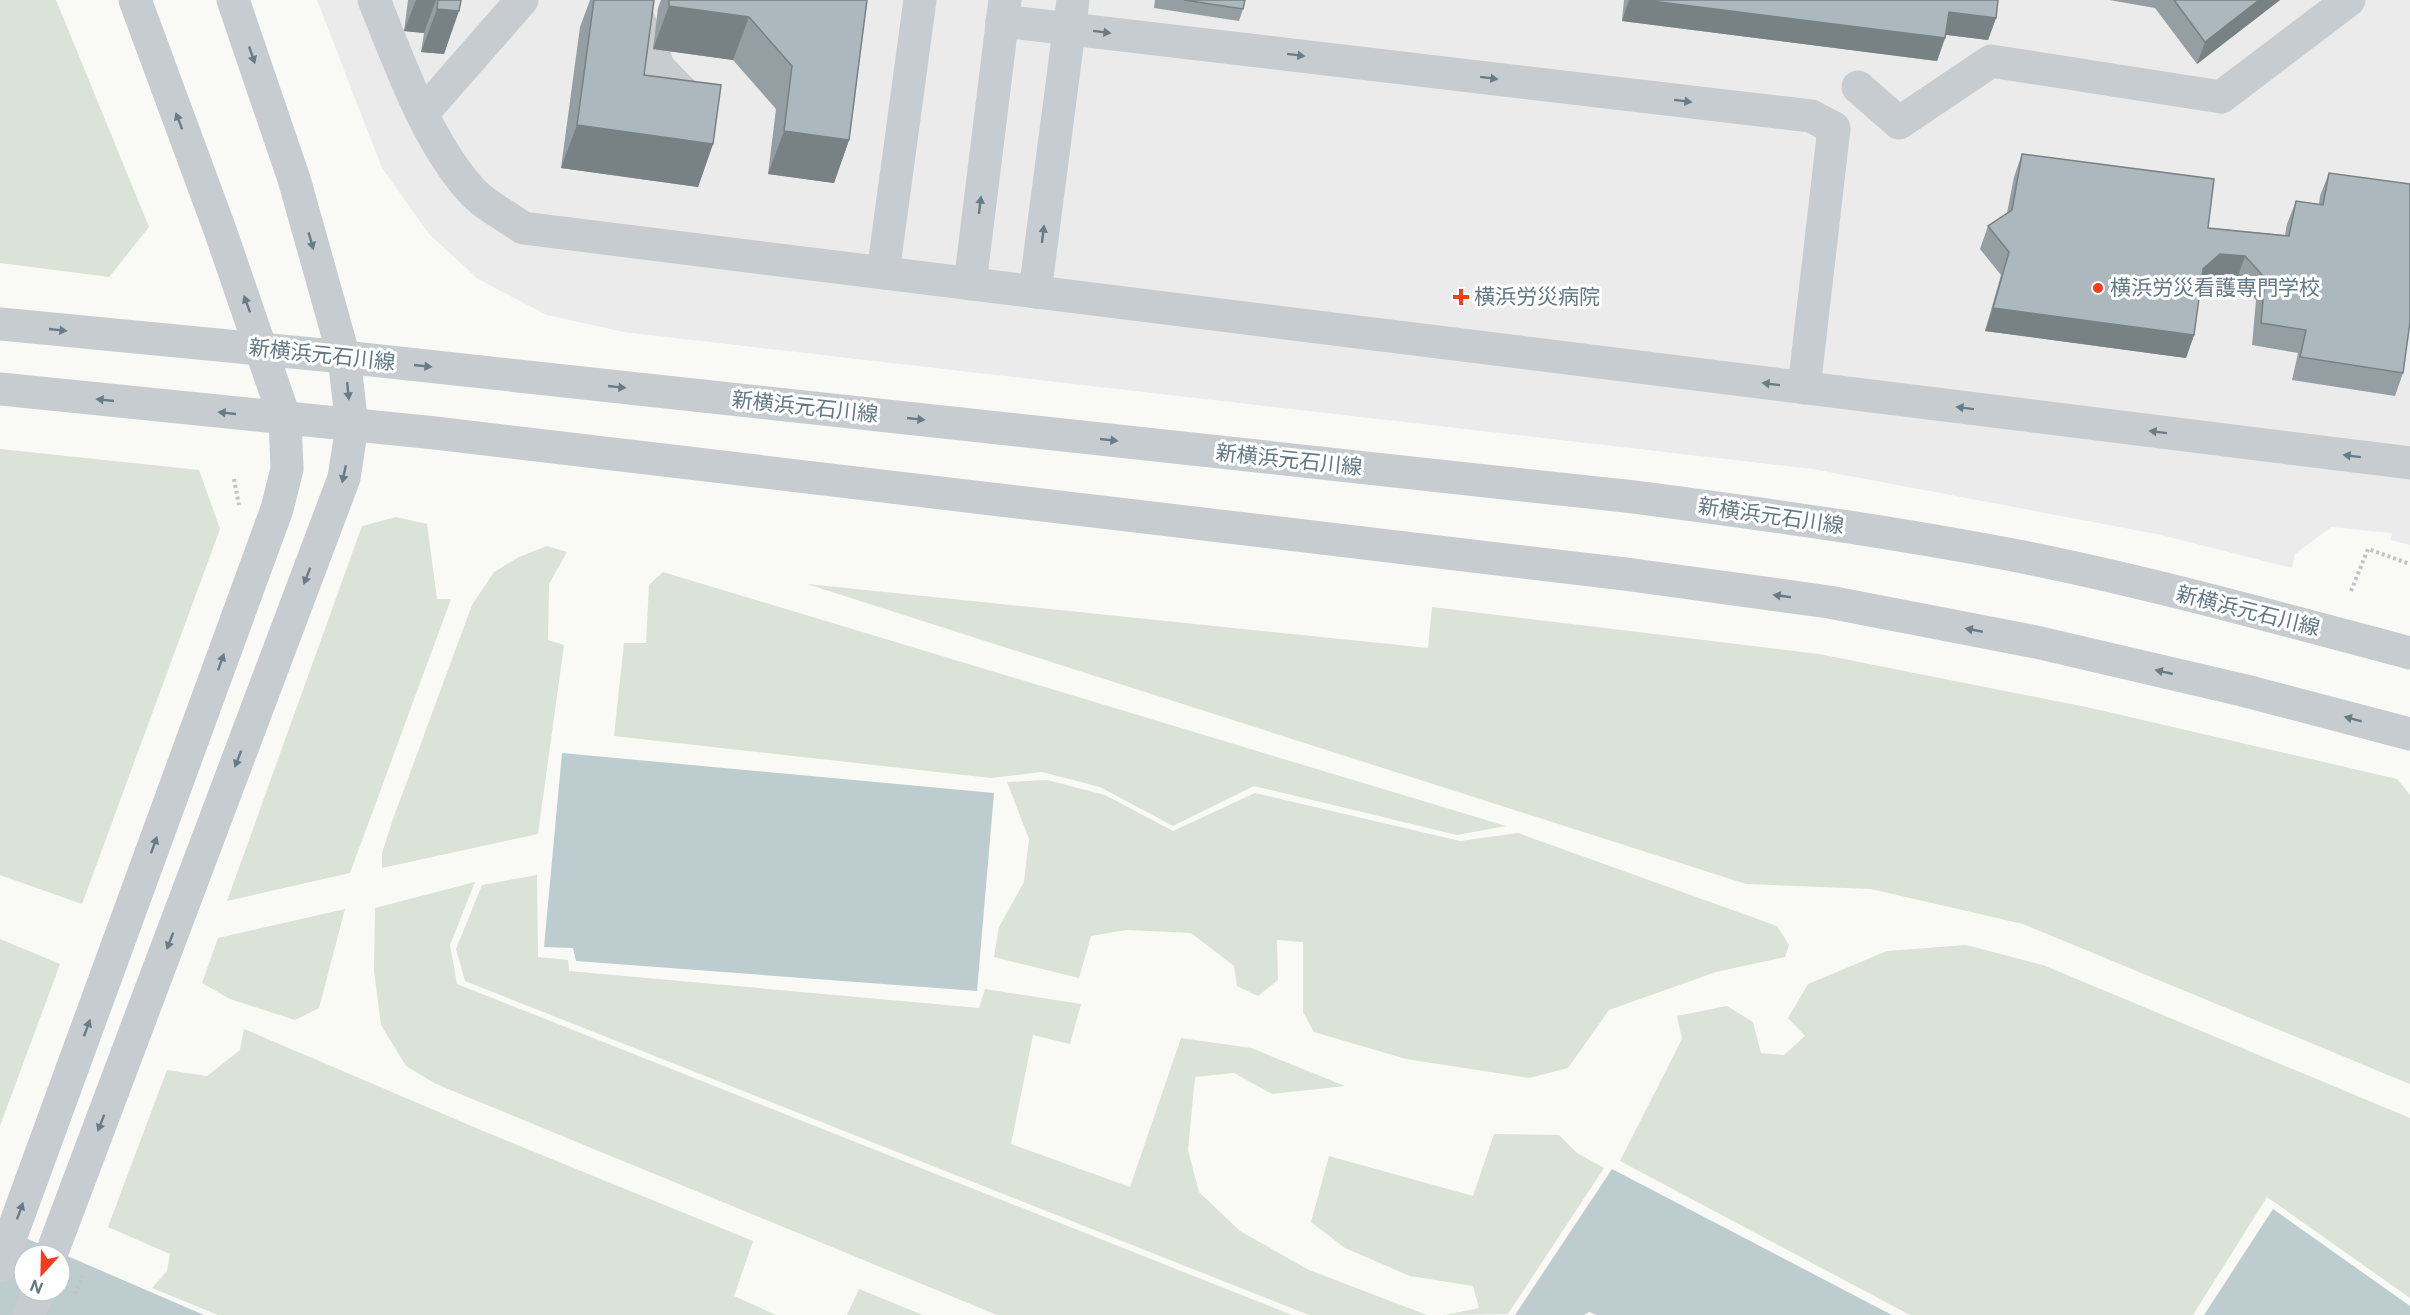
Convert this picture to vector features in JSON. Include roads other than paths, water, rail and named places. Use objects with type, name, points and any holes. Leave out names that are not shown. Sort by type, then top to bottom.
[{"type":"street","points":[[0,1266],[277,509],[287,469],[285,419],[263,349],[135,0]]},
{"type":"street","points":[[56,1243],[344,478],[352,426],[344,357],[294,179],[233,0]]},
{"type":"street","points":[[374,0],[423,113],[441,146],[471,190],[523,228],[2410,463]]},
{"type":"street","points":[[423,113],[522,0]]},
{"type":"street","points":[[634,0],[633,6],[659,68],[699,109]]},
{"type":"street","points":[[883,273],[920,0]]},
{"type":"street","points":[[1857,87],[1899,123],[1990,61],[2220,97],[2349,0]]},
{"type":"street","points":[[970,284],[1003,10],[1071,14],[1811,116],[1834,128],[1804,388]]},
{"type":"street","points":[[1035,292],[1071,14]]},
{"type":"street","name":"新横浜元石川線","points":[[0,324],[344,357],[1622,496],[1799,518],[2024,558],[2268,615],[2410,653]]},
{"type":"street","points":[[0,389],[352,426],[1601,571],[1829,602],[2048,645],[2242,690],[2410,734]]},
{"type":"place","name":"横浜労災看護専門学校","points":[[2098,288]]},
{"type":"place","name":"横浜労災病院","points":[[1461,297]]}]
